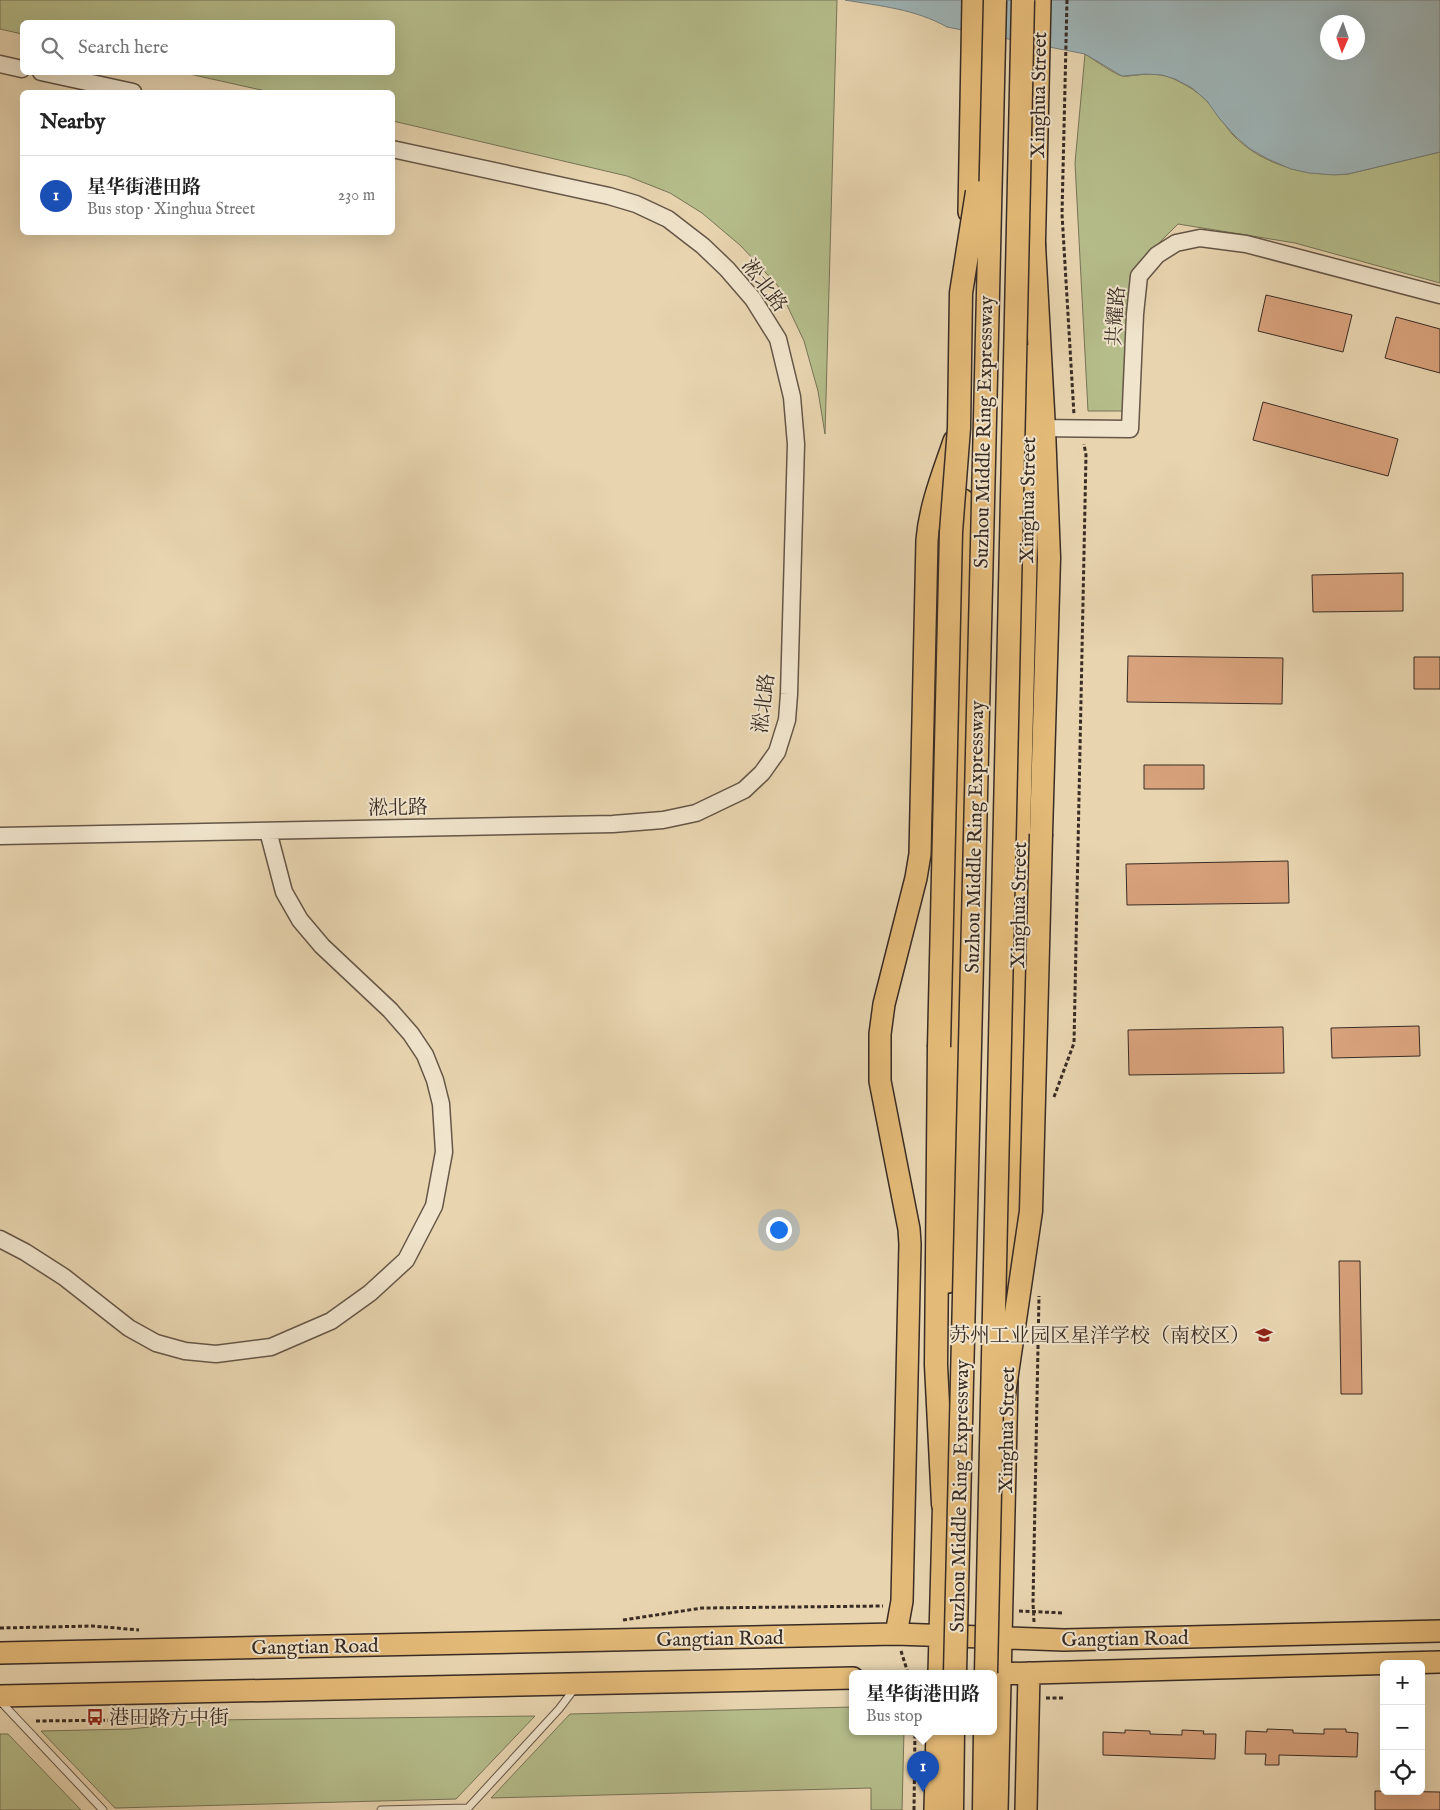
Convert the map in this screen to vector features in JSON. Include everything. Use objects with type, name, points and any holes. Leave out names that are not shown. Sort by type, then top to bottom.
[{"type":"highway","name":"Suzhou Middle Ring Expressway","points":[[955,1670],[994,0]]},
{"type":"highway","name":"Suzhou Middle Ring Expressway","points":[[993,1670],[989,1501],[1023,0]]},
{"type":"highway","points":[[943,1504],[936,1365],[939,1047],[951,532],[959,428],[961,293],[991,104]]},
{"type":"highway","points":[[989,1501],[1031,1211],[1049,558],[1037,428],[1034,245]]},
{"type":"highway","points":[[952,1810],[953,1735]]},
{"type":"highway","points":[[984,1810],[985,1735]]},
{"type":"main road","points":[[939,1670],[938,1636],[943,1504],[973,0]]},
{"type":"main road","name":"Xinghua Street","points":[[1034,245],[1040,0]]},
{"type":"main road","points":[[896,1634],[901,1606],[910,1244],[909,1229],[880,1081],[880,1034],[884,1004],[916,878],[920,854],[929,520],[933,500],[965,410]]},
{"type":"main road","name":"Xinghua Street","points":[[994,1670],[1001,1638],[1037,428]]},
{"type":"main road","name":"Gangtian Road","points":[[0,1653],[896,1634],[1064,1640],[1440,1631]]},
{"type":"main road","name":"Gangtian Road","points":[[997,1674],[1440,1662]]},
{"type":"main road","points":[[1026,1810],[1029,1673]]},
{"type":"main road","points":[[0,1696],[849,1678]]},
{"type":"main road","points":[[935,1810],[937,1735]]},
{"type":"main road","name":"Xinghua Street","points":[[995,1735],[997,1810]]},
{"type":"street","points":[[0,64],[20,68]]},
{"type":"street","points":[[55,75],[124,90]]},
{"type":"street","name":"淞北路","points":[[0,836],[613,824],[663,820],[696,813],[744,790],[762,773],[778,752],[787,720],[796,444],[792,397],[778,339],[753,299],[728,269],[703,246],[668,220],[636,204],[609,196],[395,150]]},
{"type":"street","name":"共耀路","points":[[1037,428],[1130,429],[1135,314],[1139,276],[1156,255],[1176,243],[1200,238],[1246,244],[1440,295]]},
{"type":"street","points":[[0,1238],[26,1252],[64,1277],[128,1328],[149,1339],[185,1351],[216,1354],[272,1347],[331,1321],[370,1293],[406,1260],[434,1206],[444,1152],[441,1104],[435,1080],[412,1034],[377,997],[322,946],[300,920],[284,892],[268,831]]},
{"type":"lane","points":[[381,1810],[468,1808],[559,1709],[579,1684]]},
{"type":"lane","points":[[0,1700],[103,1810]]},
{"type":"path","points":[[1052,1103],[1074,1043],[1086,455],[1080,429],[1074,415],[1062,214],[1067,0]]},
{"type":"path","points":[[1035,1639],[1040,1287]]},
{"type":"path","points":[[620,1620],[702,1608],[901,1606]]},
{"type":"path","points":[[1001,1610],[1064,1613]]},
{"type":"path","points":[[0,1628],[93,1626],[147,1630]]},
{"type":"path","points":[[914,1810],[915,1735]]},
{"type":"green space","points":[[0,0],[837,0],[825,434],[818,391],[804,341],[778,286],[741,246],[702,213],[670,193],[627,176],[395,121],[395,90],[261,90],[194,75],[395,75],[395,20],[20,20],[20,34],[0,29]]},
{"type":"green space","points":[[1085,54],[1118,75],[1158,75],[1168,77],[1185,85],[1206,100],[1232,134],[1244,145],[1257,154],[1285,167],[1317,173],[1348,174],[1440,152],[1440,283],[1295,243],[1178,224],[1134,268],[1124,411],[1088,411],[1075,163]]},
{"type":"green space","points":[[849,1707],[849,1735],[904,1735],[902,1810],[871,1810],[871,1788],[491,1798],[570,1714]]},
{"type":"green space","points":[[535,1716],[456,1799],[115,1808],[41,1731],[131,1729],[214,1720]]},
{"type":"green space","points":[[0,1734],[8,1734],[81,1810],[0,1810]]},
{"type":"water","points":[[845,0],[1440,0],[1440,152],[1348,174],[1309,173],[1291,169],[1250,149],[1234,135],[1207,101],[1192,88],[1175,79],[1162,75],[1146,74],[1122,76],[1085,54],[947,27],[910,12]]},
{"type":"building","points":[[1266,295],[1352,315],[1343,352],[1258,331]]},
{"type":"building","points":[[1396,317],[1440,329],[1440,373],[1385,358]]},
{"type":"building","points":[[1263,402],[1398,439],[1388,476],[1253,440]]},
{"type":"building","points":[[1403,573],[1403,611],[1313,612],[1312,575]]},
{"type":"building","points":[[1128,656],[1283,658],[1282,704],[1127,702]]},
{"type":"building","points":[[1414,657],[1440,657],[1440,689],[1414,689]]},
{"type":"building","points":[[1144,765],[1204,765],[1204,789],[1144,789]]},
{"type":"building","points":[[1288,861],[1289,903],[1127,905],[1126,864]]},
{"type":"building","points":[[1419,1026],[1420,1056],[1332,1058],[1331,1028]]},
{"type":"building","points":[[1283,1027],[1284,1073],[1129,1075],[1128,1030]]},
{"type":"building","points":[[1339,1261],[1360,1261],[1362,1394],[1341,1394]]},
{"type":"building","points":[[1267,1729],[1293,1730],[1293,1733],[1324,1734],[1324,1729],[1346,1729],[1346,1732],[1358,1733],[1357,1757],[1279,1755],[1279,1765],[1265,1765],[1266,1754],[1245,1754],[1246,1731],[1267,1732]]},
{"type":"building","points":[[1125,1730],[1150,1731],[1150,1734],[1182,1735],[1182,1730],[1204,1731],[1203,1734],[1216,1734],[1215,1759],[1103,1755],[1103,1732],[1125,1733]]},
{"type":"building","points":[[1375,1791],[1380,1791],[1380,1795],[1425,1795],[1425,1792],[1440,1792],[1440,1810],[1375,1810]]},
{"type":"place","name":"苏州工业园区星洋学校（南校区）","points":[[1264,1335]]},
{"type":"place","name":"港田路方中街","points":[[95,1717]]},
{"type":"place","name":"星华街港田路","points":[[923,1792]]}]
